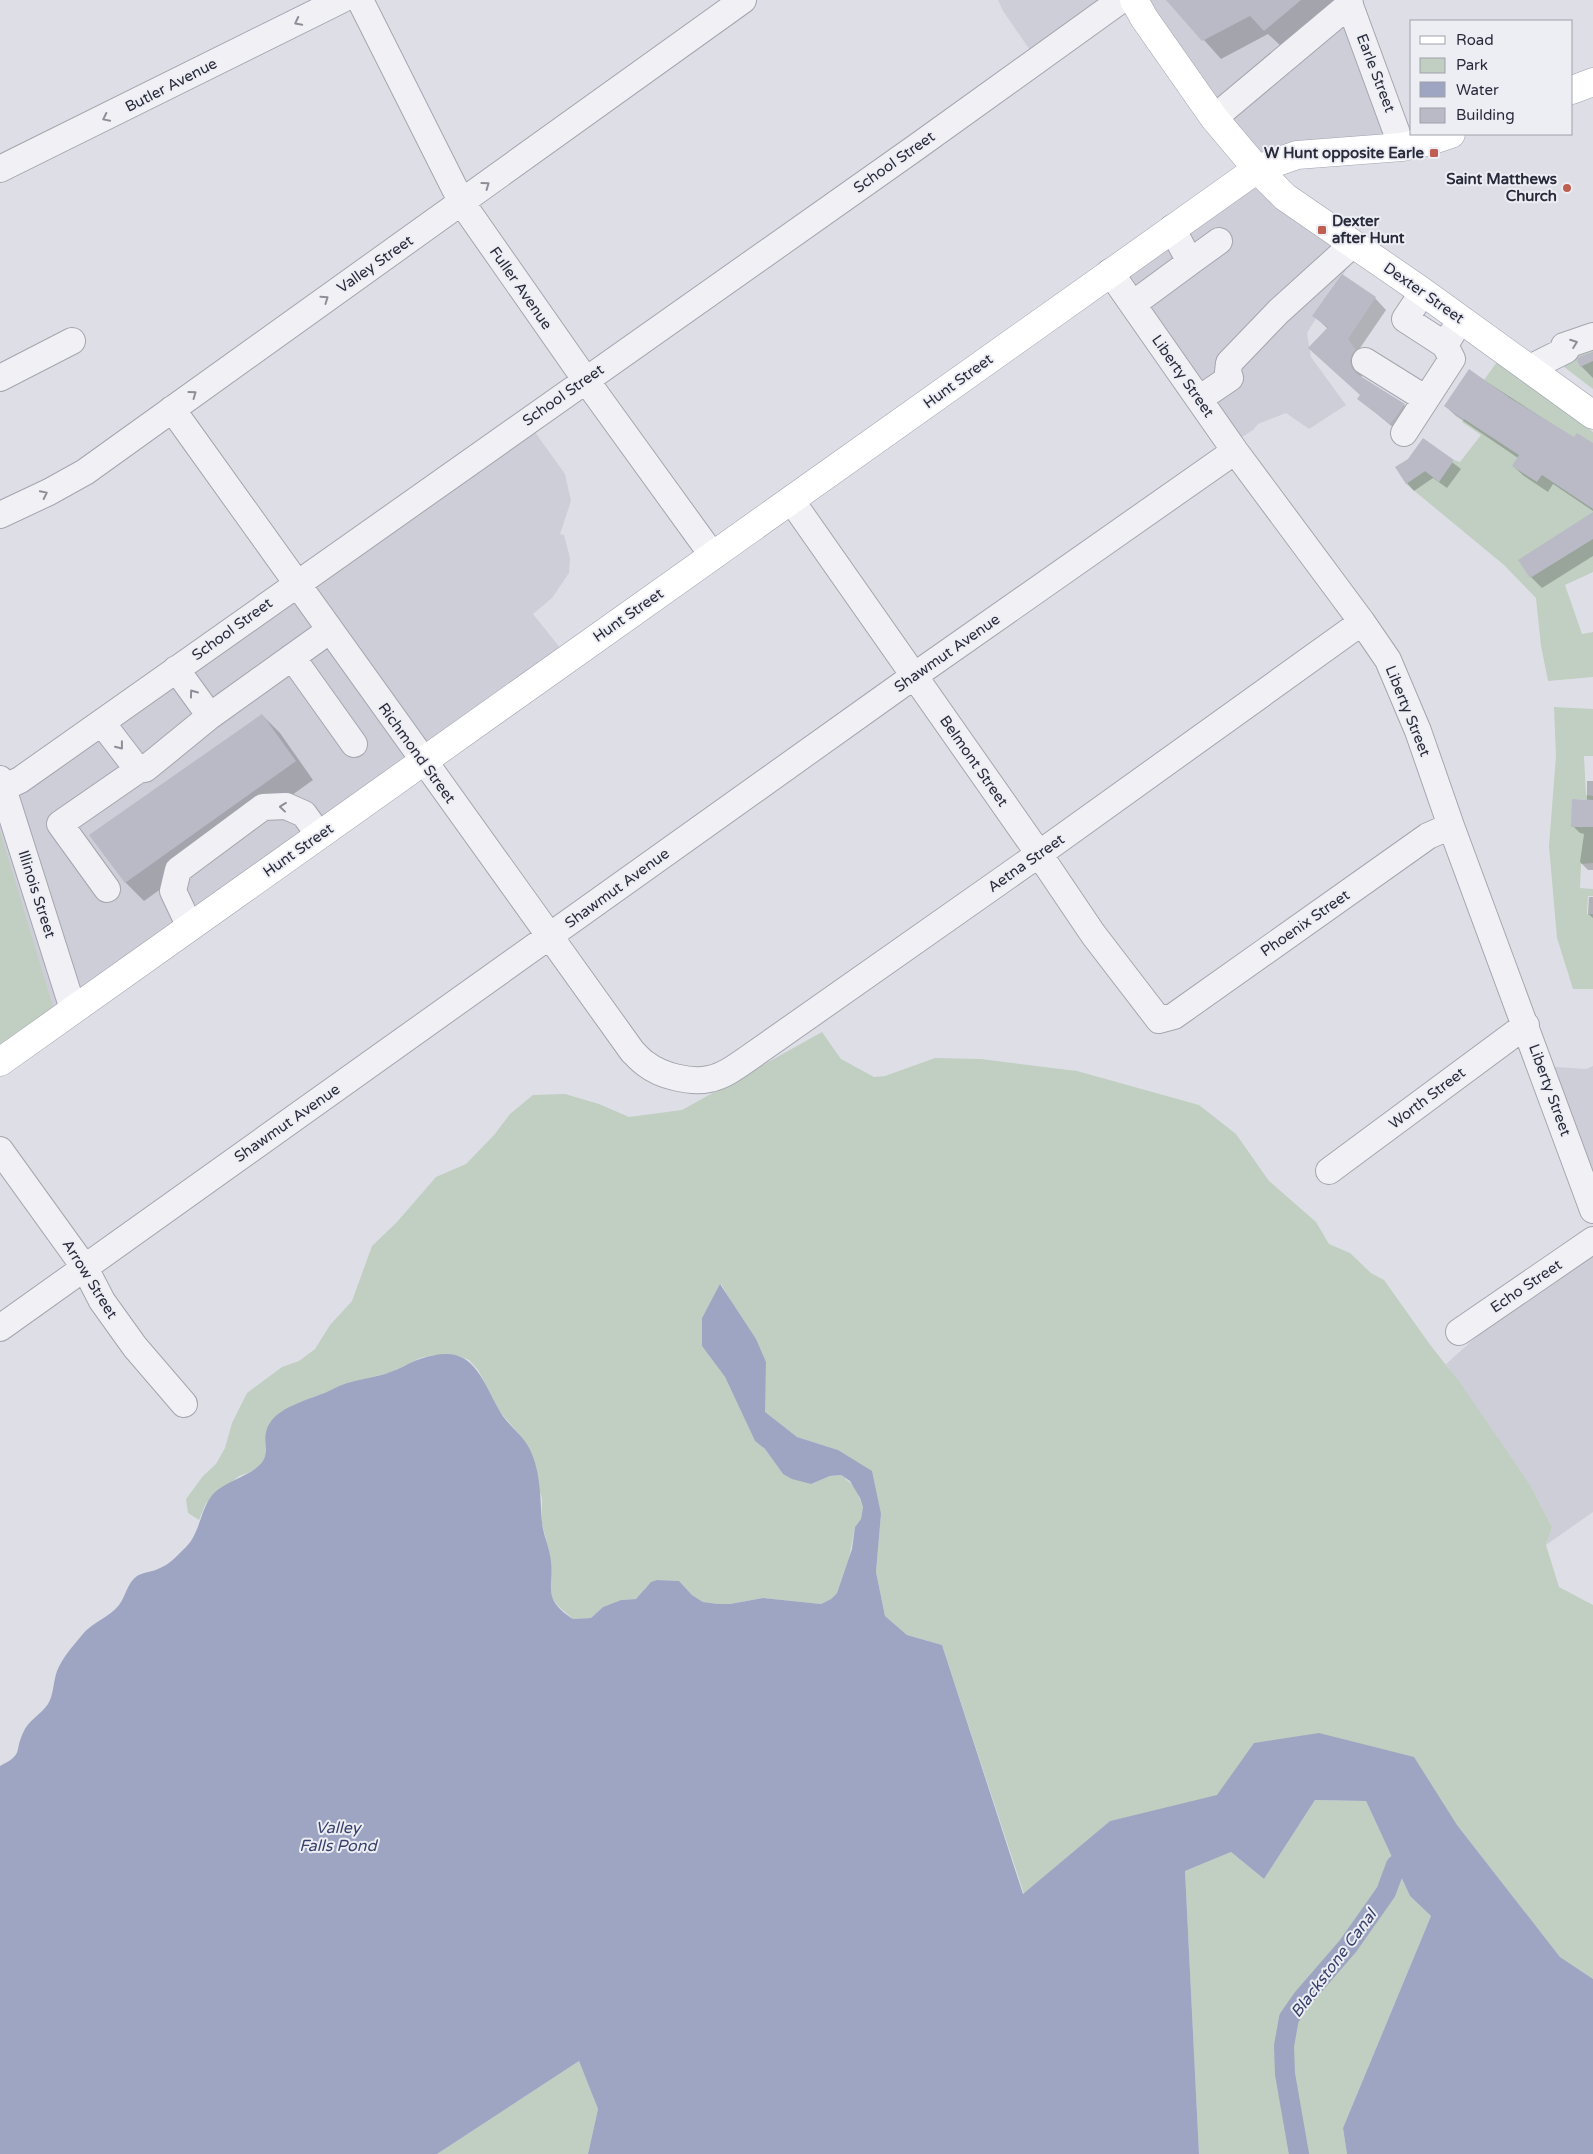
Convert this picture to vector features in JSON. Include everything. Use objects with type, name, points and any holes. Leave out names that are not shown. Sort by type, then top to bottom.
[{"type":"main road","name":"Dexter Street","points":[[1134,0],[1144,18],[1214,118],[1257,169],[1285,197],[1423,292],[1593,415]]},
{"type":"main road","points":[[1573,90],[1593,82]]},
{"type":"main road","name":"Hunt Street","points":[[0,1062],[1257,169],[1296,155],[1402,147],[1448,135]]},
{"type":"street","name":"Butler Avenue","points":[[0,169],[342,0]]},
{"type":"street","name":"Fuller Avenue","points":[[360,0],[462,203],[585,380],[713,556]]},
{"type":"street","name":"Valley Street","points":[[0,515],[49,492],[85,472],[743,0]]},
{"type":"street","name":"School Street","points":[[1,783],[20,780],[102,723],[1121,0]]},
{"type":"street","points":[[1214,118],[1349,2]]},
{"type":"street","name":"Earle Street","points":[[1349,2],[1402,147]]},
{"type":"street","points":[[1172,228],[1190,262]]},
{"type":"street","points":[[1133,304],[1219,241]]},
{"type":"street","points":[[1199,399],[1230,378],[1228,372],[1229,363],[1279,311],[1353,244]]},
{"type":"street","name":"Liberty Street","points":[[1110,272],[1235,450],[1362,622],[1392,669],[1418,731],[1451,826],[1593,1210]]},
{"type":"street","points":[[1404,433],[1452,359],[1445,345],[1405,319],[1423,292]]},
{"type":"street","points":[[1445,345],[1461,319]]},
{"type":"street","points":[[1530,368],[1566,350],[1564,346],[1593,336]]},
{"type":"street","points":[[0,378],[72,342]]},
{"type":"street","points":[[1366,361],[1426,399]]},
{"type":"street","name":"Richmond Street","points":[[172,409],[632,1051],[647,1065],[663,1073],[679,1077]]},
{"type":"street","name":"Shawmut Avenue","points":[[0,1328],[914,676],[1235,450]]},
{"type":"street","name":"Belmont Street","points":[[791,500],[1040,854],[1093,934],[1159,1020]]},
{"type":"street","name":"Aetna Street","points":[[679,1077],[709,1079],[726,1073],[1040,854],[1362,622]]},
{"type":"street","points":[[107,889],[60,824],[138,770],[145,769],[210,716],[330,630]]},
{"type":"street","points":[[292,657],[354,744]]},
{"type":"street","points":[[176,669],[210,716]]},
{"type":"street","points":[[102,723],[138,770]]},
{"type":"street","name":"Illinois Street","points":[[1,783],[73,1010]]},
{"type":"street","points":[[190,927],[173,891],[178,870],[263,807],[286,806],[304,814],[319,835]]},
{"type":"street","name":"Phoenix Street","points":[[1159,1020],[1174,1016],[1428,836],[1451,826]]},
{"type":"street","name":"Worth Street","points":[[1329,1172],[1526,1025]]},
{"type":"street","name":"Arrow Street","points":[[0,1150],[85,1268],[102,1301],[135,1347],[184,1404]]},
{"type":"street","name":"Echo Street","points":[[1458,1332],[1593,1240]]},
{"type":"shaded area","points":[[998,0],[1105,0],[1032,53],[1003,11]]},
{"type":"shaded area","points":[[1142,0],[1357,0],[1408,138],[1267,168],[1358,245],[1346,270],[1307,333],[1311,357],[1346,405],[1309,429],[1286,413],[1258,424],[1253,430],[1239,439],[1115,266],[1261,167]]},
{"type":"shaded area","points":[[527,421],[565,474],[571,501],[560,534],[564,535],[570,558],[569,573],[552,598],[533,614],[565,654],[0,1059],[0,770],[7,781]]},
{"type":"shaded area","points":[[1542,1066],[1586,1069],[1593,1066],[1593,1207]]},
{"type":"shaded area","points":[[1593,1232],[1593,1512],[1546,1545],[1552,1527],[1529,1483],[1446,1364]]},
{"type":"green space","points":[[1593,337],[1593,389],[1551,357]]},
{"type":"green space","points":[[1497,362],[1593,432],[1593,572],[1565,585],[1582,634],[1593,632],[1593,677],[1548,681],[1541,646],[1536,598],[1504,565],[1406,484],[1425,471],[1439,481],[1454,460],[1460,462],[1481,435],[1462,422],[1490,384],[1484,380]]},
{"type":"green space","points":[[1554,707],[1593,709],[1593,756],[1584,756],[1586,795],[1593,796],[1593,800],[1573,799],[1572,827],[1593,827],[1593,863],[1581,864],[1580,888],[1593,889],[1593,896],[1588,896],[1587,914],[1593,914],[1593,989],[1573,989],[1557,938],[1549,846],[1556,756]]},
{"type":"green space","points":[[0,831],[53,1007],[0,1044]]},
{"type":"green space","points":[[822,1032],[841,1059],[874,1077],[885,1076],[935,1058],[981,1059],[1077,1071],[1199,1105],[1236,1134],[1269,1181],[1316,1222],[1329,1244],[1350,1253],[1371,1273],[1384,1280],[1458,1380],[1529,1483],[1552,1527],[1546,1545],[1559,1587],[1593,1605],[1593,1979],[1560,1957],[1460,1829],[1254,1744],[1217,1796],[1110,1821],[1024,1894],[942,1645],[907,1635],[885,1616],[876,1572],[881,1514],[838,1450],[797,1437],[764,1412],[766,1362],[721,1284],[702,1318],[702,1346],[725,1377],[755,1441],[765,1449],[783,1474],[811,1484],[830,1476],[841,1475],[855,1487],[863,1507],[861,1519],[855,1527],[849,1558],[837,1593],[831,1599],[821,1604],[763,1598],[730,1604],[703,1602],[692,1595],[679,1581],[657,1580],[646,1587],[636,1599],[621,1600],[603,1607],[591,1618],[573,1619],[552,1598],[550,1556],[542,1523],[542,1498],[519,1434],[500,1412],[478,1370],[469,1360],[458,1356],[434,1355],[420,1358],[392,1372],[352,1382],[306,1400],[273,1419],[266,1432],[265,1456],[262,1465],[239,1476],[206,1503],[199,1520],[188,1513],[186,1499],[203,1476],[216,1464],[225,1448],[232,1423],[247,1393],[282,1367],[299,1361],[315,1349],[330,1325],[352,1301],[372,1246],[397,1222],[436,1177],[466,1164],[494,1135],[510,1114],[533,1095],[565,1094],[599,1104],[629,1117],[682,1110]]},
{"type":"green space","points":[[1315,1800],[1366,1801],[1410,1896],[1431,1916],[1343,2128],[1347,2154],[1199,2154],[1185,1871],[1231,1852],[1264,1879]]},
{"type":"green space","points":[[579,2061],[598,2109],[588,2154],[437,2154]]},
{"type":"water","name":"Valley Falls Pond","points":[[720,1284],[756,1339],[766,1362],[765,1412],[797,1437],[838,1450],[872,1471],[881,1514],[876,1572],[885,1616],[907,1635],[942,1645],[1023,1894],[1110,1821],[1217,1795],[1254,1743],[1319,1733],[1414,1757],[1457,1825],[1560,1957],[1593,1979],[1593,2154],[1347,2154],[1343,2128],[1431,1916],[1410,1896],[1366,1801],[1315,1800],[1264,1879],[1231,1852],[1185,1871],[1199,2154],[588,2154],[598,2109],[579,2061],[437,2154],[0,2154],[0,1766],[8,1762],[15,1755],[25,1728],[48,1704],[57,1671],[71,1648],[86,1631],[119,1605],[134,1579],[139,1575],[167,1564],[186,1547],[195,1534],[206,1505],[215,1492],[251,1471],[262,1462],[266,1453],[266,1432],[270,1423],[284,1410],[340,1386],[386,1374],[416,1360],[450,1354],[461,1357],[470,1363],[478,1372],[501,1413],[525,1441],[532,1455],[539,1483],[543,1526],[550,1555],[552,1597],[562,1611],[573,1619],[591,1618],[603,1607],[621,1600],[636,1599],[651,1582],[657,1580],[679,1581],[692,1595],[703,1602],[718,1604],[730,1604],[763,1598],[821,1604],[831,1599],[837,1593],[852,1549],[855,1527],[861,1519],[863,1507],[860,1498],[850,1481],[841,1475],[830,1476],[811,1484],[792,1479],[783,1474],[765,1449],[755,1441],[725,1377],[702,1346],[702,1318]]},
{"type":"building","points":[[1166,0],[1301,0],[1264,31],[1250,16],[1202,41]]},
{"type":"building","points":[[1342,274],[1376,297],[1348,339],[1356,350],[1352,354],[1350,361],[1352,368],[1357,374],[1405,404],[1390,424],[1357,399],[1360,395],[1308,348],[1328,327],[1312,316]]},
{"type":"building","points":[[1593,352],[1593,361],[1580,367],[1577,360],[1579,357]]},
{"type":"building","points":[[1469,369],[1510,398],[1574,437],[1577,433],[1593,443],[1593,509],[1542,475],[1537,482],[1512,466],[1519,455],[1444,406]]},
{"type":"building","points":[[1423,438],[1454,460],[1439,482],[1425,471],[1406,484],[1395,467],[1408,459]]},
{"type":"building","points":[[1593,512],[1593,539],[1530,578],[1518,560]]},
{"type":"building","points":[[262,714],[296,761],[125,883],[89,835]]},
{"type":"building","points":[[1572,799],[1593,800],[1593,827],[1571,827]]},
{"type":"waterway","name":"Blackstone Canal","points":[[1299,2154],[1285,2074],[1284,2046],[1289,2018],[1303,1998],[1348,1946],[1386,1892],[1396,1865]]},
{"type":"place","name":"W Hunt opposite Earle","points":[[1434,153]]},
{"type":"place","name":"Saint Matthews Church","points":[[1567,188]]},
{"type":"place","name":"Dexter after Hunt","points":[[1322,230]]}]
